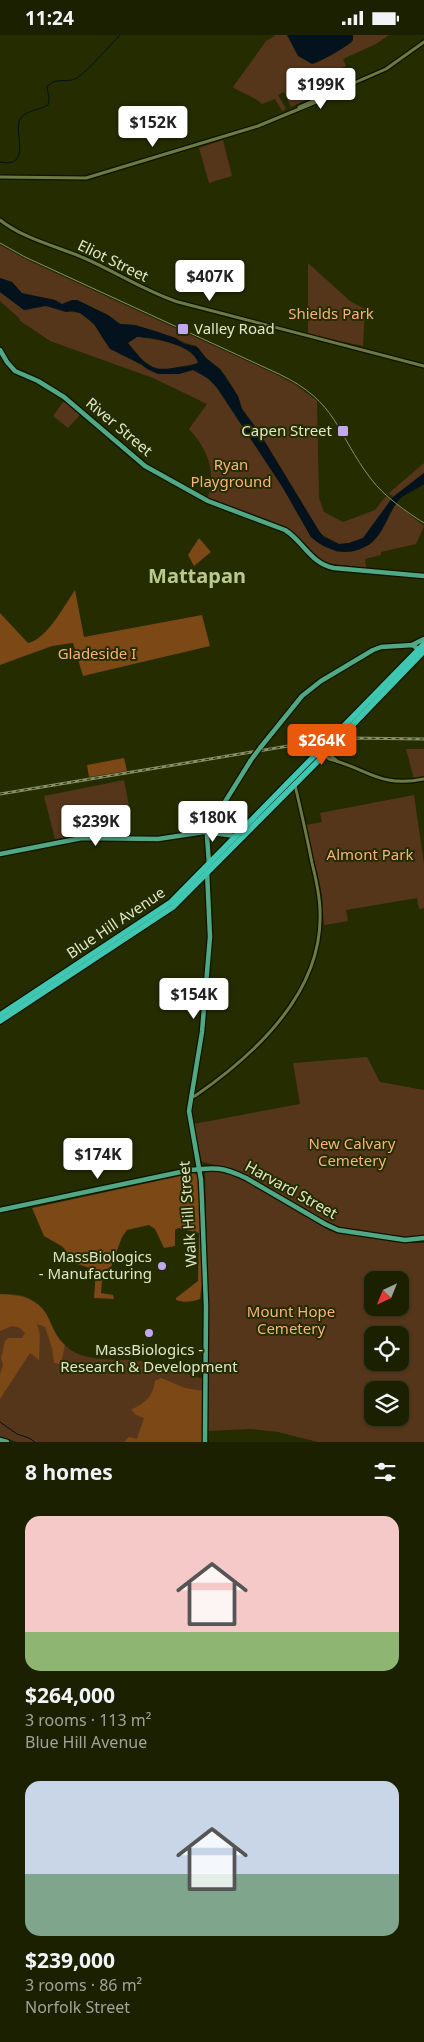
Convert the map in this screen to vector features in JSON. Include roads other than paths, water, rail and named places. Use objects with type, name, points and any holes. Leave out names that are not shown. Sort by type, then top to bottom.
[{"type":"highway","name":"Blue Hill Avenue","points":[[0,1021],[162,915],[180,901],[207,875],[239,838],[323,751],[332,747],[420,652],[424,644]]},
{"type":"highway","name":"Blue Hill Avenue","points":[[0,1015],[177,897],[295,784],[334,736],[420,652]]},
{"type":"main road","name":"River Street","points":[[0,350],[7,362],[16,371],[38,381],[64,397],[96,422],[142,464],[205,500],[285,530],[323,565],[334,568],[424,576]]},
{"type":"main road","points":[[207,832],[260,747],[302,696],[317,683],[373,650],[381,647],[409,645],[424,639]]},
{"type":"main road","points":[[409,645],[420,652]]},
{"type":"main road","points":[[0,854],[82,838],[158,839],[207,832],[239,838]]},
{"type":"main road","name":"Walk Hill Street","points":[[205,1442],[205,1277],[202,1202],[199,1169],[189,1118],[202,1036],[210,937],[207,832]]},
{"type":"main road","name":"Harvard Street","points":[[0,1210],[213,1167],[234,1173],[338,1230],[405,1240],[424,1238]]},
{"type":"main road","points":[[0,1440],[7,1442]]},
{"type":"street","points":[[0,177],[86,178],[253,128],[390,67],[424,42]]},
{"type":"street","name":"Eliot Street","points":[[0,220],[15,231],[86,259],[178,303],[424,366]]},
{"type":"street","points":[[323,751],[330,759],[386,781],[408,783],[424,779]]},
{"type":"street","points":[[191,1097],[200,1093],[233,1067],[260,1042],[294,1001],[307,978],[314,959],[320,927],[319,897],[295,784]]},
{"type":"water","points":[[287,35],[353,35],[353,40],[347,46],[312,64],[298,56]]},
{"type":"water","points":[[0,278],[12,282],[22,293],[55,300],[62,304],[77,300],[108,315],[120,324],[135,325],[176,338],[184,344],[196,346],[207,359],[220,369],[238,396],[242,409],[259,432],[319,531],[324,537],[339,544],[363,538],[393,497],[424,473],[424,484],[398,501],[379,534],[372,542],[356,551],[346,552],[328,548],[311,537],[283,488],[218,389],[209,379],[193,370],[179,374],[158,374],[110,349],[94,324],[80,313],[66,312],[46,306],[24,310],[0,292]],"holes":[[[137,337],[162,340],[181,347],[189,351],[198,363],[169,369],[154,368],[144,361],[128,343]]]},
{"type":"waterway","points":[[0,162],[10,163],[16,160],[20,148],[18,125],[20,119],[26,114],[48,105],[47,87],[54,82],[77,78],[120,35]]},
{"type":"waterway","points":[[0,1422],[17,1434],[35,1442]]},
{"type":"tram line","points":[[0,243],[25,257],[279,374],[298,385],[325,407],[359,462],[376,485],[395,503],[424,523]]},
{"type":"railway","points":[[0,794],[318,741],[349,738],[424,739]]},
{"type":"place","name":"Valley Road","points":[[183,329]]},
{"type":"place","name":"Capen Street","points":[[343,431]]},
{"type":"place","name":"MassBiologics - Manufacturing","points":[[162,1266]]},
{"type":"place","name":"MassBiologics - Research & Development","points":[[149,1333]]},
{"type":"district","name":"Mattapan","points":[[197,576]]},
{"type":"park label","name":"Shields Park","points":[[331,314]]},
{"type":"park label","name":"Ryan Playground","points":[[231,474]]},
{"type":"park label","name":"Gladeside I","points":[[97,654]]},
{"type":"park label","name":"Almont Park","points":[[370,855]]},
{"type":"park label","name":"New Calvary Cemetery","points":[[352,1152]]},
{"type":"park label","name":"Mount Hope Cemetery","points":[[291,1320]]}]
